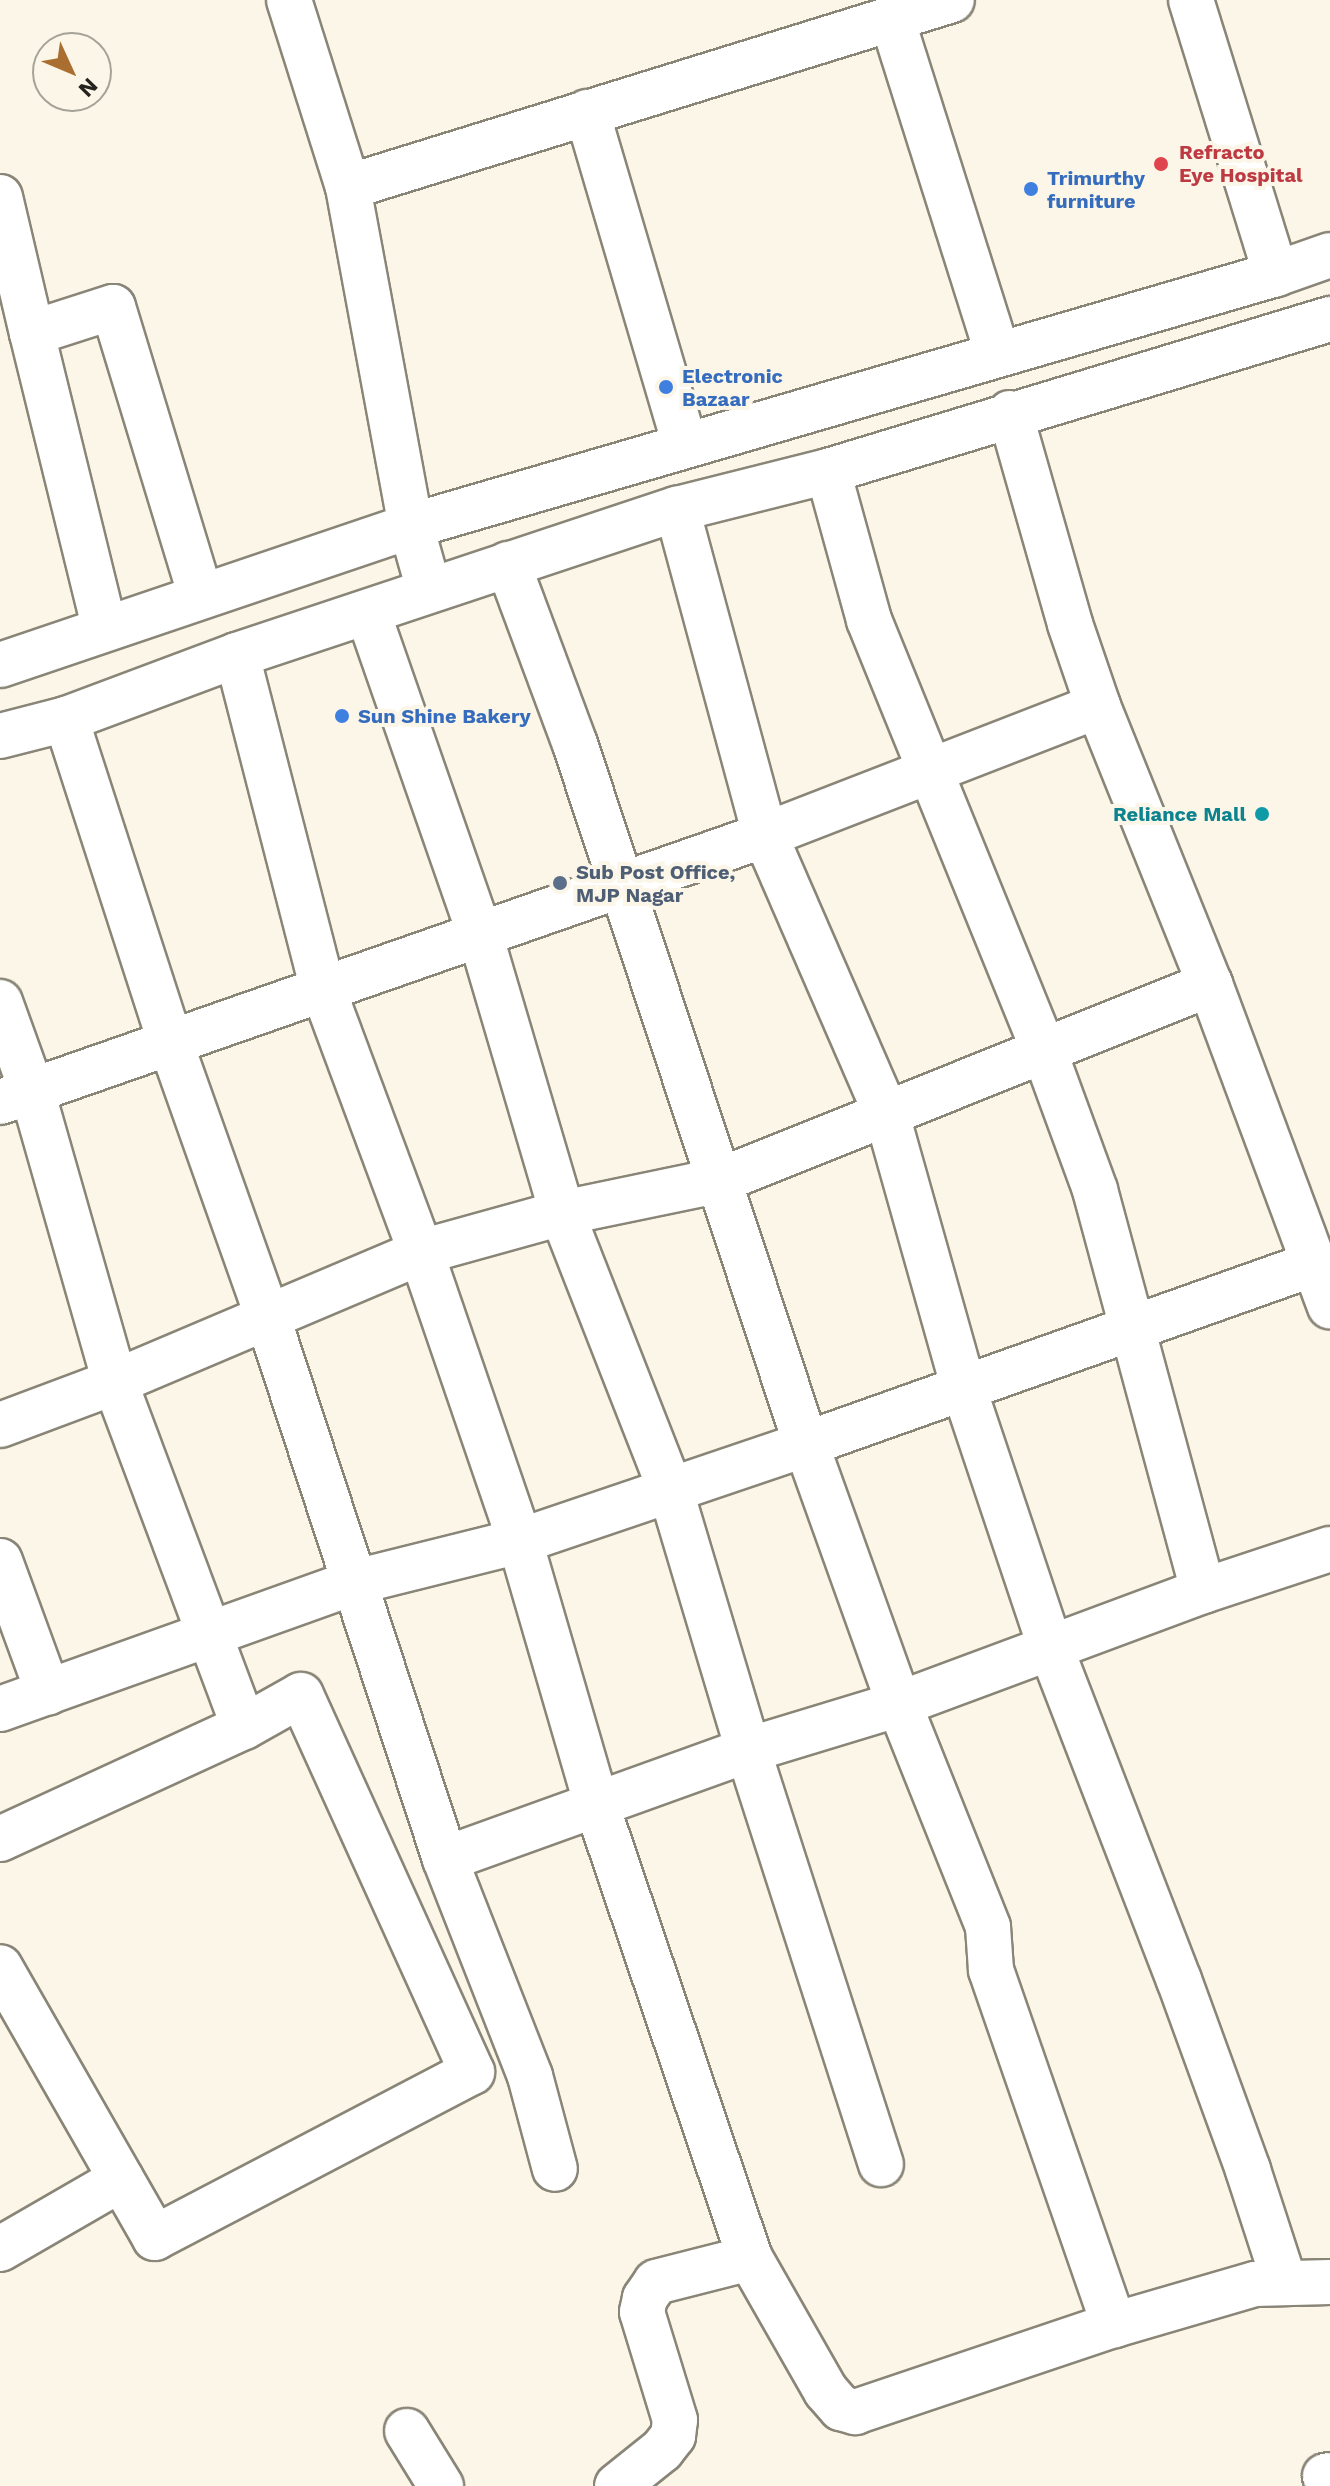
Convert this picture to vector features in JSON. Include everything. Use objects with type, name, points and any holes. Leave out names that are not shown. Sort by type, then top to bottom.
[{"type":"street","points":[[289,0],[348,187],[411,526],[429,590]]},
{"type":"street","points":[[348,187],[952,0]]},
{"type":"street","points":[[1191,0],[1276,274]]},
{"type":"street","points":[[892,19],[998,355]]},
{"type":"street","points":[[587,112],[685,445]]},
{"type":"street","points":[[0,197],[104,627]]},
{"type":"street","points":[[0,665],[104,627],[411,526],[1276,274],[1330,255]]},
{"type":"street","points":[[32,333],[113,307],[201,596]]},
{"type":"street","points":[[0,736],[66,719],[237,655],[677,509],[828,471],[1010,413],[1330,319]]},
{"type":"street","points":[[1010,413],[1070,624],[1098,706],[1210,984],[1330,1306]]},
{"type":"street","points":[[828,471],[869,620],[1045,1053],[1095,1190],[1203,1591]]},
{"type":"street","points":[[677,509],[765,835],[887,1115],[964,1389],[1050,1646],[1179,1980],[1248,2170],[1284,2281]]},
{"type":"street","points":[[508,564],[575,744],[806,1444],[899,1704],[988,1927],[991,1970],[1114,2325]]},
{"type":"street","points":[[368,613],[480,934],[562,1213],[670,1488],[748,1750],[881,2164]]},
{"type":"street","points":[[237,655],[323,989],[421,1252],[520,1541],[597,1806],[750,2258],[826,2391],[841,2408],[855,2412],[1114,2325],[1255,2284],[1330,2282]]},
{"type":"street","points":[[16,1097],[765,835],[1098,706]]},
{"type":"street","points":[[66,719],[171,1044],[267,1315],[445,1859],[530,2076],[555,2169]]},
{"type":"street","points":[[0,1425],[115,1382],[421,1252],[562,1213],[721,1180],[1045,1053],[1210,984]]},
{"type":"street","points":[[0,1002],[16,1097],[115,1382],[244,1727]]},
{"type":"street","points":[[0,1709],[355,1582],[520,1541],[964,1389],[1316,1263]]},
{"type":"street","points":[[445,1859],[748,1750],[899,1704],[1050,1646],[1330,1549]]},
{"type":"street","points":[[0,1561],[48,1692]]},
{"type":"street","points":[[0,1839],[244,1727],[301,1695],[472,2072],[155,2238],[0,1967]]},
{"type":"street","points":[[0,2249],[121,2179]]},
{"type":"street","points":[[617,2486],[662,2450],[673,2436],[675,2420],[642,2312],[645,2298],[656,2282],[750,2258]]},
{"type":"street","points":[[407,2431],[441,2486]]},
{"type":"place","name":"Refracto Eye Hospital","points":[[1161,164]]},
{"type":"place","name":"Trimurthy furniture","points":[[1031,189]]},
{"type":"place","name":"Electronic Bazaar","points":[[666,387]]},
{"type":"place","name":"Sun Shine Bakery","points":[[342,716]]},
{"type":"place","name":"Reliance Mall","points":[[1262,814]]},
{"type":"place","name":"Sub Post Office, MJP Nagar","points":[[560,883]]}]
